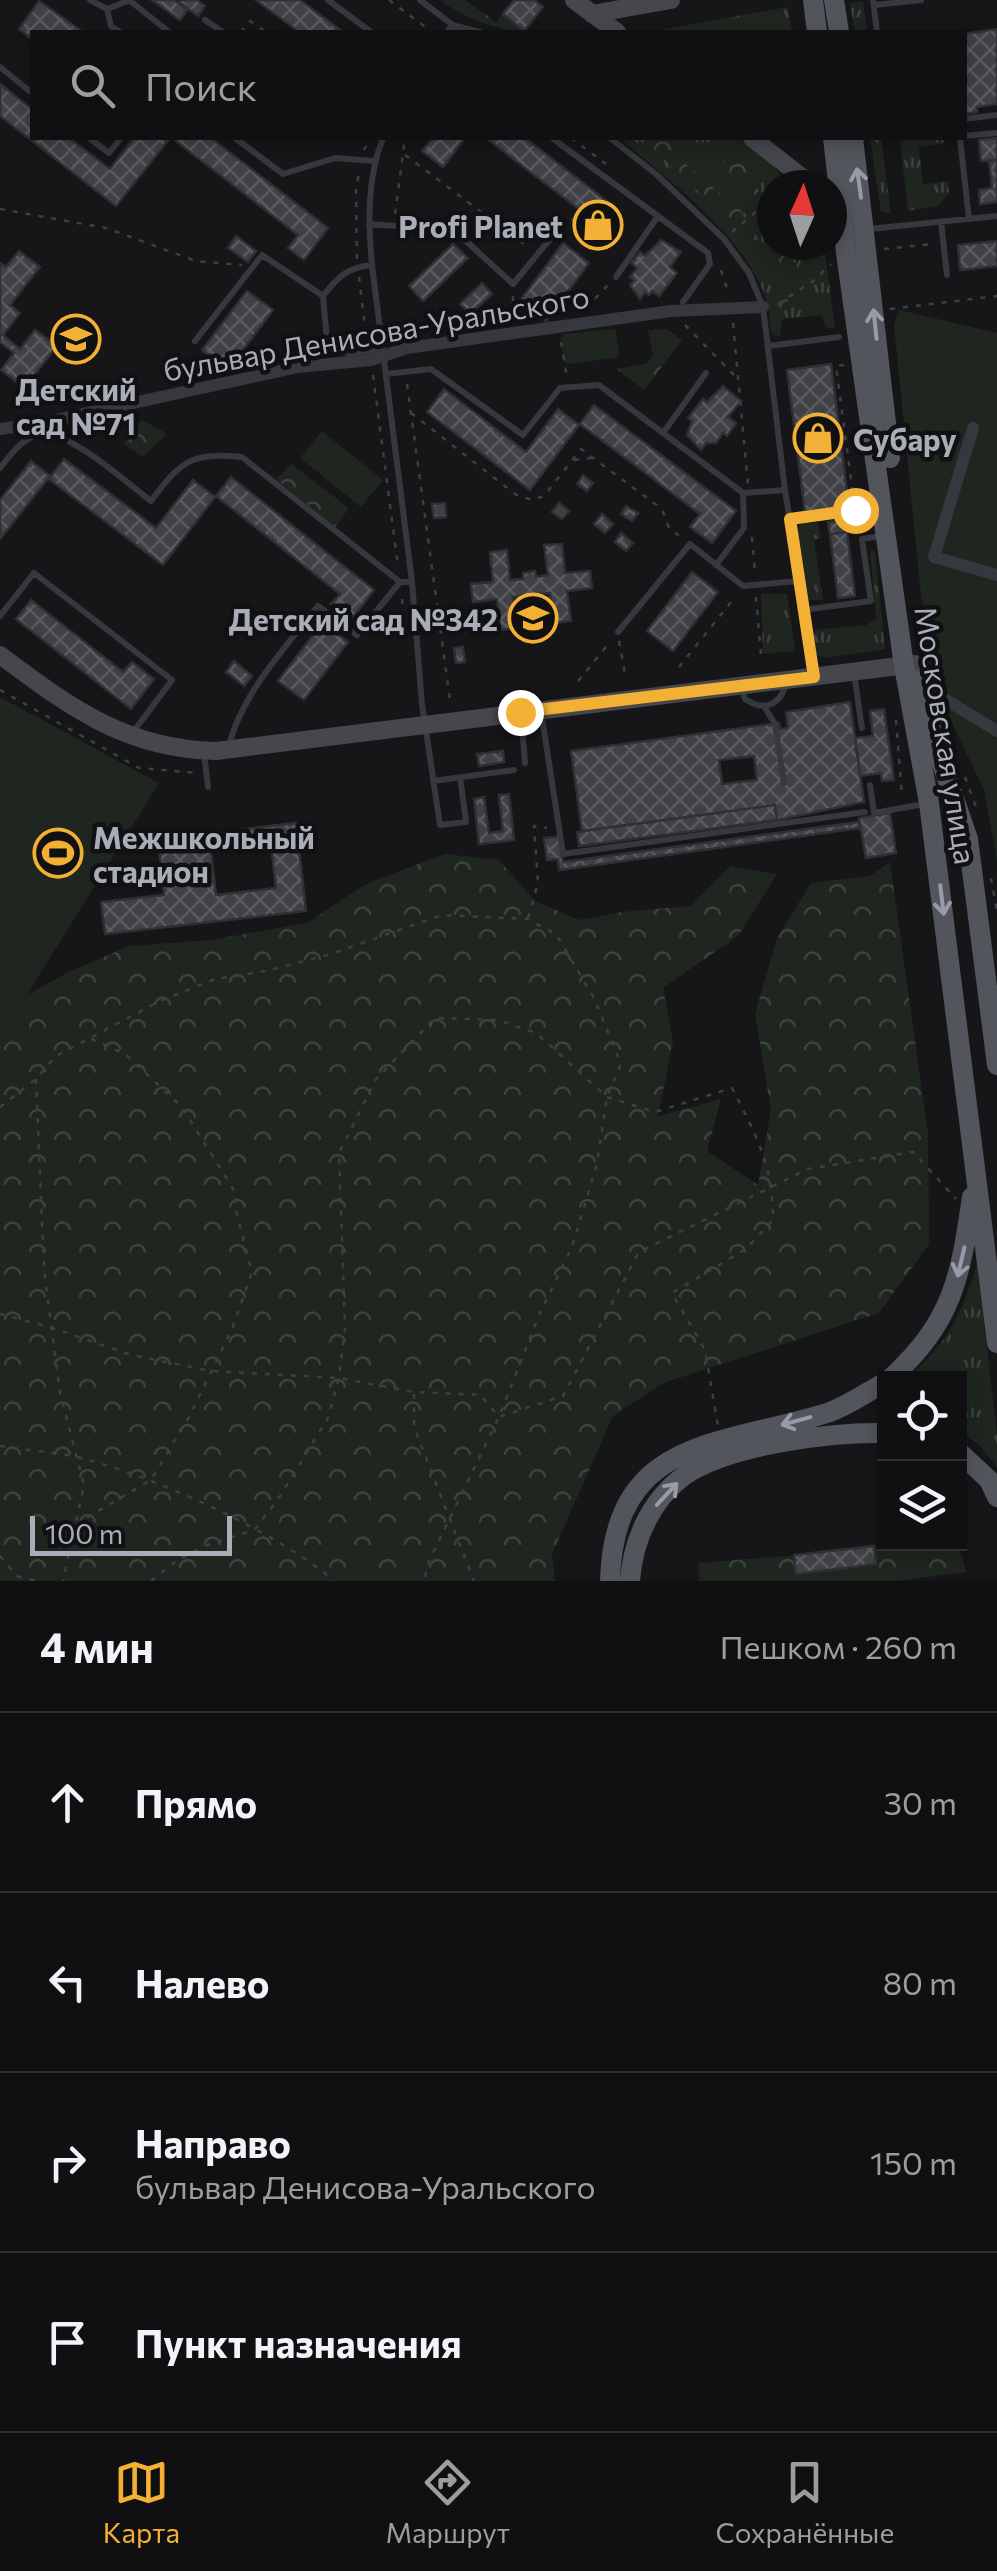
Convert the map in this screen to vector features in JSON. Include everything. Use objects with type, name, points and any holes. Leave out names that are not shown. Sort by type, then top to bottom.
[{"type":"main road","points":[[813,0],[818,30]]},
{"type":"main road","points":[[834,0],[839,30]]},
{"type":"main road","name":"Московская улица","points":[[833,140],[835,170]]},
{"type":"main road","name":"Московская улица","points":[[853,140],[913,671],[997,1343]]},
{"type":"main road","name":"Московская улица","points":[[843,260],[913,671],[968,838],[997,1065]]},
{"type":"main road","points":[[898,1371],[920,1351],[954,1292],[976,1166]]},
{"type":"main road","points":[[610,1581],[612,1543],[632,1496],[655,1468],[720,1438],[836,1410],[877,1387]]},
{"type":"main road","points":[[630,1581],[631,1560],[642,1526],[664,1494],[692,1470],[728,1456],[787,1442],[877,1434]]},
{"type":"main road","points":[[967,1460],[989,1480],[997,1497]]},
{"type":"street","points":[[574,0],[614,30]]},
{"type":"street","points":[[592,14],[670,0]]},
{"type":"street","points":[[755,140],[793,170]]},
{"type":"street","points":[[847,223],[865,229]]},
{"type":"street","name":"бульвар Денисова-Уральского","points":[[0,429],[407,348],[677,307],[763,307]]},
{"type":"street","points":[[973,428],[934,557],[997,575]]},
{"type":"street","points":[[0,655],[75,711],[130,736],[204,755],[814,677],[913,671],[928,683],[930,690],[997,730]]},
{"type":"lane","points":[[90,0],[107,8],[129,0],[166,30]]},
{"type":"lane","points":[[328,0],[368,30]]},
{"type":"lane","points":[[420,0],[450,29]]},
{"type":"lane","points":[[877,30],[873,3],[921,0]]},
{"type":"lane","points":[[107,8],[111,26],[117,30]]},
{"type":"lane","points":[[206,20],[220,30]]},
{"type":"lane","points":[[0,68],[30,91]]},
{"type":"lane","points":[[967,119],[997,114]]},
{"type":"lane","points":[[967,136],[997,133]]},
{"type":"lane","points":[[93,140],[109,153],[119,140]]},
{"type":"lane","points":[[238,140],[283,174],[336,158],[374,161]]},
{"type":"lane","points":[[382,140],[374,161],[368,224],[376,354],[386,374],[440,825],[466,822],[460,778]]},
{"type":"lane","points":[[555,140],[708,253],[710,264],[677,307]]},
{"type":"lane","points":[[613,140],[656,174],[724,239],[749,273],[763,307],[785,490],[814,677]]},
{"type":"lane","points":[[962,140],[969,219]]},
{"type":"lane","points":[[616,276],[658,216]]},
{"type":"lane","points":[[865,229],[997,216]]},
{"type":"lane","points":[[941,222],[947,274]]},
{"type":"lane","points":[[368,224],[454,230],[513,284],[550,239]]},
{"type":"lane","points":[[194,341],[262,255],[322,296]]},
{"type":"lane","points":[[372,265],[357,266],[340,274],[322,296],[327,341],[348,354],[376,354]]},
{"type":"lane","points":[[768,346],[839,337]]},
{"type":"lane","points":[[386,374],[431,368],[523,435],[560,388],[599,385],[746,493],[785,490]]},
{"type":"lane","points":[[663,433],[706,373]]},
{"type":"lane","points":[[0,468],[19,444],[44,434],[72,442],[151,501],[176,468],[209,454],[242,457],[400,582],[412,582]]},
{"type":"lane","points":[[716,565],[744,528],[746,493]]},
{"type":"lane","points":[[790,519],[842,512]]},
{"type":"lane","points":[[803,610],[871,600],[862,538],[888,535]]},
{"type":"lane","points":[[618,632],[690,544],[742,586],[799,581]]},
{"type":"lane","points":[[0,616],[34,573],[172,680],[130,736]]},
{"type":"lane","points":[[227,750],[233,726],[266,672],[318,606],[357,636],[400,582]]},
{"type":"lane","points":[[854,673],[862,728]]},
{"type":"lane","points":[[741,687],[745,699],[764,706],[774,704],[783,695],[786,681]]},
{"type":"lane","points":[[764,706],[775,724],[784,783]]},
{"type":"lane","points":[[541,710],[564,854],[865,812]]},
{"type":"lane","points":[[520,712],[525,763]]},
{"type":"lane","points":[[204,755],[208,786]]},
{"type":"lane","points":[[433,781],[514,770]]},
{"type":"lane","points":[[870,785],[874,813],[930,803]]},
{"type":"path","points":[[389,0],[429,30]]},
{"type":"path","points":[[243,30],[250,21],[263,30]]},
{"type":"path","points":[[369,140],[361,159],[356,192],[357,266],[376,354],[406,635]]},
{"type":"path","points":[[394,226],[405,140]]},
{"type":"path","points":[[574,140],[609,166]]},
{"type":"path","points":[[580,144],[584,140]]},
{"type":"path","points":[[405,155],[537,254]]},
{"type":"path","points":[[0,209],[106,228],[196,261],[253,266]]},
{"type":"path","points":[[724,239],[757,211]]},
{"type":"path","points":[[884,249],[943,242]]},
{"type":"path","points":[[763,307],[778,304],[832,263]]},
{"type":"path","points":[[718,265],[726,280],[740,381],[746,493]]},
{"type":"path","points":[[568,388],[564,324],[616,276]]},
{"type":"path","points":[[513,284],[513,309],[536,328]]},
{"type":"path","points":[[884,310],[997,296]]},
{"type":"path","points":[[677,307],[740,381]]},
{"type":"path","points":[[847,365],[836,366],[855,510]]},
{"type":"path","points":[[406,372],[450,700]]},
{"type":"path","points":[[840,402],[852,400]]},
{"type":"path","points":[[411,413],[516,494],[532,500],[544,496],[581,450],[662,510],[669,528],[690,544]]},
{"type":"path","points":[[845,439],[856,437]]},
{"type":"path","points":[[572,460],[592,458]]},
{"type":"path","points":[[850,474],[861,473]]},
{"type":"path","points":[[842,512],[866,509]]},
{"type":"path","points":[[751,530],[761,656]]},
{"type":"path","points":[[679,668],[742,586]]},
{"type":"path","points":[[618,632],[624,674]]},
{"type":"path","points":[[578,680],[618,632]]},
{"type":"path","points":[[0,690],[139,768],[198,773],[204,755]]},
{"type":"path","points":[[896,720],[904,808]]},
{"type":"path","points":[[528,919],[538,882],[534,826],[561,831]]},
{"type":"path","points":[[0,1106],[36,1079],[56,1056],[158,1002],[215,979],[328,956],[442,915],[528,919],[556,934],[594,998],[621,1064],[607,1097],[598,1164],[572,1247],[538,1315],[499,1417],[429,1560],[424,1581]]},
{"type":"path","points":[[151,1581],[178,1559],[254,1530],[277,1501],[328,1418],[339,1378],[345,1327],[339,1153],[376,1079],[435,1018],[498,1020],[536,1033],[607,1097],[656,1112],[732,1088],[761,1144],[773,1186],[773,1220],[746,1250],[672,1293],[705,1350],[720,1438]]},
{"type":"path","points":[[76,1524],[151,1480],[189,1416],[232,1328],[252,1272],[236,1212],[235,1192],[182,1107],[126,1054],[89,1038]]},
{"type":"path","points":[[36,1079],[44,1270],[60,1393],[84,1485],[63,1581]]},
{"type":"path","points":[[499,1417],[564,1396],[639,1252],[808,1169],[914,1152],[960,1204]]},
{"type":"path","points":[[0,1314],[131,1355],[211,1371],[339,1378],[414,1392],[480,1394],[499,1417]]},
{"type":"path","points":[[414,1392],[414,1427],[474,1581]]},
{"type":"path","points":[[0,1446],[77,1457],[151,1480],[254,1530],[334,1581]]},
{"type":"path","points":[[0,1556],[16,1578],[36,1581]]},
{"type":"green space","points":[[440,0],[465,0],[496,22],[503,14],[528,30],[507,30],[460,13]]},
{"type":"green space","points":[[863,1],[867,30],[855,30],[850,3]]},
{"type":"green space","points":[[788,7],[792,30],[659,30]]},
{"type":"green space","points":[[622,140],[731,140],[770,170],[757,170],[757,260],[826,260],[835,328],[826,328],[822,315],[782,319],[780,336],[774,336],[756,275],[716,224]]},
{"type":"green space","points":[[644,140],[688,140],[691,146],[681,160],[744,214],[749,193],[726,180],[721,167],[732,150],[738,150],[724,140],[743,142],[767,159],[776,170],[757,170],[757,228],[752,231],[757,239],[757,256],[744,235]]},
{"type":"green space","points":[[870,140],[881,140],[891,214],[881,211]]},
{"type":"green space","points":[[943,140],[944,144],[919,147],[923,184],[948,181],[949,193],[938,206],[908,211],[900,142]]},
{"type":"green space","points":[[759,260],[796,260],[796,274],[782,284],[790,306],[781,313]]},
{"type":"green space","points":[[899,310],[997,333],[997,861],[984,790],[929,675],[894,325]]},
{"type":"green space","points":[[613,329],[619,355],[616,358],[567,364],[563,361],[564,334]]},
{"type":"green space","points":[[667,329],[682,340],[644,390],[617,369],[647,363],[653,355],[648,330]]},
{"type":"green space","points":[[143,420],[167,434],[143,457],[124,444]]},
{"type":"green space","points":[[322,431],[383,480],[361,507],[300,458]]},
{"type":"green space","points":[[291,464],[349,508],[335,527],[276,479]]},
{"type":"green space","points":[[803,523],[818,523],[821,538],[814,540],[823,600],[805,600],[794,531]]},
{"type":"green space","points":[[870,551],[875,551],[885,649],[825,658],[815,654],[811,639],[815,630],[867,625],[876,619]]},
{"type":"green space","points":[[761,594],[787,594],[795,651],[763,654]]},
{"type":"green space","name":"Межшкольный стадион","points":[[0,697],[159,783],[0,1038]]},
{"type":"green space","points":[[445,854],[499,860],[535,901],[579,920],[690,906],[731,866],[777,874],[738,936],[663,988],[673,1041],[658,1116],[721,1099],[707,1151],[758,1185],[771,1110],[755,1014],[777,938],[811,883],[870,876],[890,862],[928,1134],[929,1244],[879,1313],[663,1383],[613,1416],[552,1554],[555,1581],[0,1581],[0,1033],[16,1001],[129,946],[211,940],[307,923],[366,884]]},
{"type":"green space","points":[[977,1265],[997,1434],[997,1467],[967,1436],[967,1371],[915,1371],[952,1327]]},
{"type":"green space","points":[[877,1549],[960,1551],[966,1572],[895,1581],[699,1581],[699,1563]]},
{"type":"building","points":[[152,0],[174,0],[187,10],[180,20]]},
{"type":"building","points":[[181,0],[197,0],[205,6],[198,16]]},
{"type":"building","points":[[256,0],[300,0],[340,30],[296,30]]},
{"type":"building","points":[[514,0],[534,0],[543,7],[525,30],[503,14]]},
{"type":"building","points":[[39,1],[80,30],[30,30],[30,37],[19,29]]},
{"type":"building","points":[[997,29],[997,104],[977,107],[977,112],[967,114],[967,34]]},
{"type":"building","points":[[0,84],[30,107],[30,139],[0,116]]},
{"type":"building","points":[[997,138],[997,160],[981,161],[979,140]]},
{"type":"building","points":[[31,140],[72,140],[110,169],[132,140],[168,140],[116,206]]},
{"type":"building","points":[[175,140],[214,140],[328,228],[304,260],[288,248],[298,235]]},
{"type":"building","points":[[431,140],[463,140],[443,167],[422,151]]},
{"type":"building","points":[[489,140],[528,140],[617,209],[594,237],[572,220],[580,210]]},
{"type":"building","points":[[997,160],[997,202],[980,204],[979,190],[992,188],[989,161]]},
{"type":"building","points":[[236,236],[256,251],[248,262],[228,248]]},
{"type":"building","points":[[661,240],[681,252],[670,267],[677,273],[659,296],[645,292],[640,299],[630,285],[634,280],[630,277],[637,268],[631,263],[640,252],[645,256]]},
{"type":"building","points":[[997,241],[997,266],[960,270],[958,245]]},
{"type":"building","points":[[563,243],[589,263],[546,321],[519,302]]},
{"type":"building","points":[[453,244],[468,258],[423,301],[409,286]]},
{"type":"building","points":[[19,251],[40,267],[10,305],[20,313],[3,335],[20,349],[35,330],[57,346],[24,388],[1,370],[14,353],[0,342],[0,263],[6,267]]},
{"type":"building","points":[[482,283],[492,294],[470,314],[460,304]]},
{"type":"building","points":[[247,291],[273,310],[228,370],[202,350]]},
{"type":"building","name":"Субару","points":[[831,364],[849,507],[805,512],[787,370]]},
{"type":"building","points":[[723,386],[741,401],[728,417],[736,423],[727,436],[723,433],[716,443],[706,443],[701,450],[687,435],[692,421],[688,418],[703,399],[707,402]]},
{"type":"building","points":[[444,389],[526,452],[558,409],[579,425],[530,490],[427,412]]},
{"type":"building","points":[[594,405],[736,511],[712,543],[690,527],[700,514],[580,424]]},
{"type":"building","points":[[64,459],[156,528],[193,480],[215,497],[163,565],[49,479]]},
{"type":"building","points":[[31,461],[50,476],[0,539],[0,500]]},
{"type":"building","points":[[583,475],[593,483],[587,491],[577,484]]},
{"type":"building","points":[[231,477],[374,590],[351,620],[331,604],[340,594],[216,496]]},
{"type":"building","points":[[445,503],[446,517],[434,518],[432,504]]},
{"type":"building","points":[[559,503],[569,511],[562,519],[552,512]]},
{"type":"building","points":[[626,506],[638,513],[632,521],[621,514]]},
{"type":"building","points":[[602,514],[613,524],[605,533],[594,524]]},
{"type":"building","points":[[845,520],[847,532],[830,534],[828,522]]},
{"type":"building","points":[[847,532],[855,596],[838,598],[830,534]]},
{"type":"building","points":[[621,533],[633,543],[626,551],[615,542]]},
{"type":"building","points":[[562,544],[565,573],[590,571],[592,588],[567,591],[571,621],[553,623],[550,593],[513,597],[516,628],[500,630],[497,599],[473,602],[471,584],[493,582],[490,552],[507,550],[510,580],[523,579],[523,573],[535,571],[536,577],[548,575],[544,545]]},
{"type":"building","points":[[692,572],[718,592],[673,651],[647,631]]},
{"type":"building","points":[[31,600],[123,672],[132,662],[154,679],[131,709],[16,619]]},
{"type":"building","points":[[322,623],[348,642],[304,700],[278,681]]},
{"type":"building","points":[[463,647],[465,662],[456,663],[454,648]]},
{"type":"building","points":[[234,661],[252,676],[244,686],[226,672]]},
{"type":"building","points":[[850,702],[864,802],[777,820],[775,805],[582,831],[571,751],[779,723],[780,729],[788,728],[786,712]]},
{"type":"building","points":[[884,709],[894,780],[882,781],[881,773],[860,776],[855,738],[873,736],[870,711]]},
{"type":"building","points":[[503,751],[504,762],[479,766],[477,754]]},
{"type":"building","points":[[754,756],[757,780],[722,784],[719,760]]},
{"type":"building","points":[[509,794],[514,840],[479,844],[474,799],[484,797],[489,833],[503,831],[499,795]]},
{"type":"building","points":[[775,805],[777,820],[579,846],[577,832]]},
{"type":"building","points":[[890,813],[896,853],[866,858],[859,818]]},
{"type":"building","points":[[859,822],[860,828],[559,870],[558,859],[547,860],[544,838],[559,837],[563,862]]},
{"type":"building","points":[[296,823],[306,911],[105,934],[101,902],[164,895],[158,839]],"holes":[[[271,845],[276,888],[216,895],[211,852]]]},
{"type":"building","points":[[874,1546],[876,1564],[796,1574],[794,1555]]},
{"type":"place","name":"Profi Planet","points":[[598,225]]},
{"type":"place","name":"Детский сад №71","points":[[76,339]]},
{"type":"place","name":"Субару","points":[[818,438]]},
{"type":"place","name":"Детский сад №342","points":[[533,618]]},
{"type":"place","name":"Межшкольный стадион","points":[[58,853]]},
{"type":"route","points":[[520,712],[814,677],[790,519],[855,510]]}]
